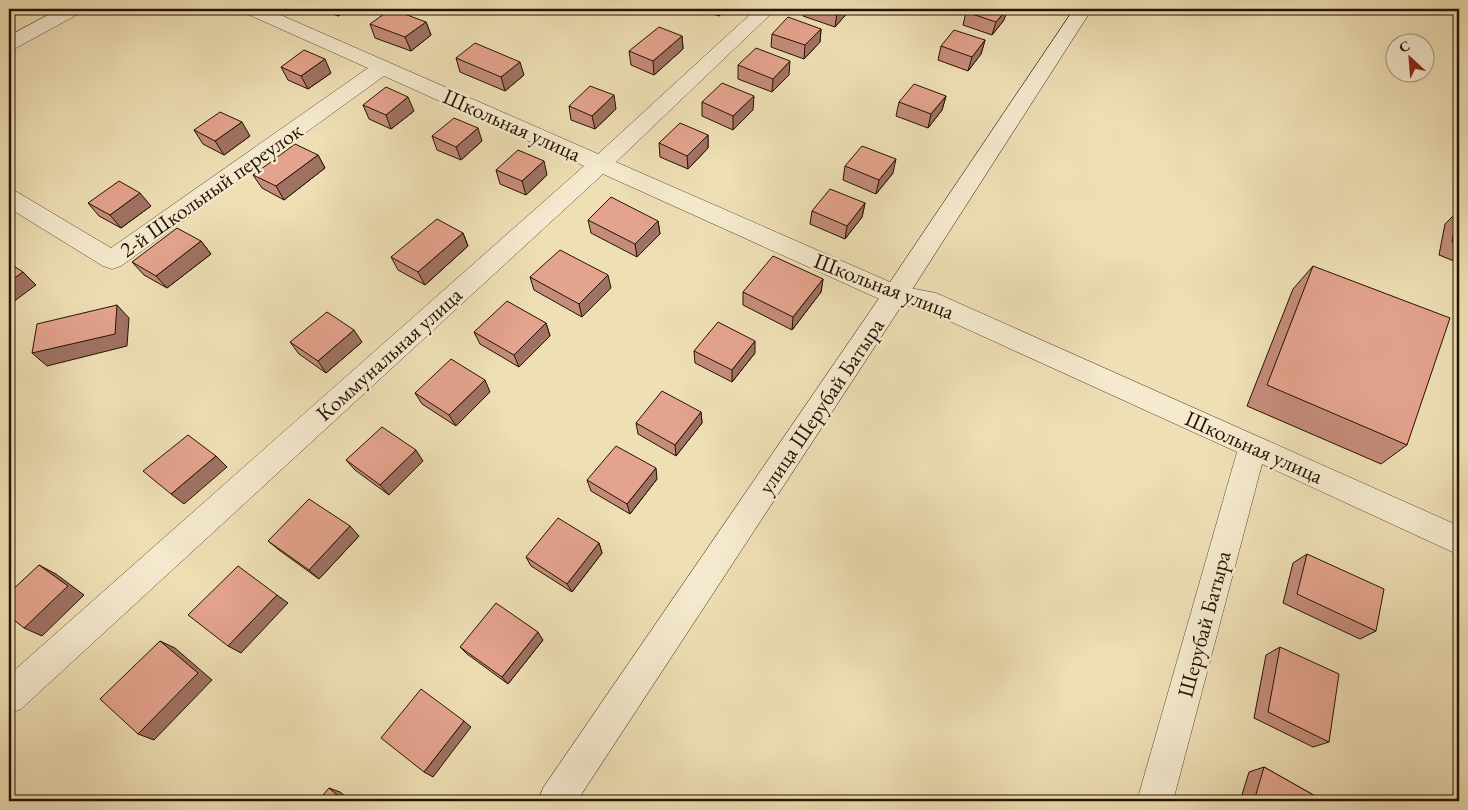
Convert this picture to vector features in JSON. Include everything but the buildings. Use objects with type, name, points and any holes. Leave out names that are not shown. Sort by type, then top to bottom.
[{"type":"street","points":[[9,44],[73,9]]},
{"type":"street","name":"Школьная улица","points":[[252,9],[895,295],[927,300],[1253,446],[1459,541]]},
{"type":"street","name":"Коммунальная улица","points":[[9,697],[600,164],[767,9]]},
{"type":"street","name":"улица Шерубай Батыра","points":[[556,801],[895,295],[1083,9]]},
{"type":"street","name":"2-й Школьный переулок","points":[[9,198],[112,260],[383,67]]},
{"type":"street","name":"Шерубай Батыра","points":[[1155,801],[1253,446]]}]
